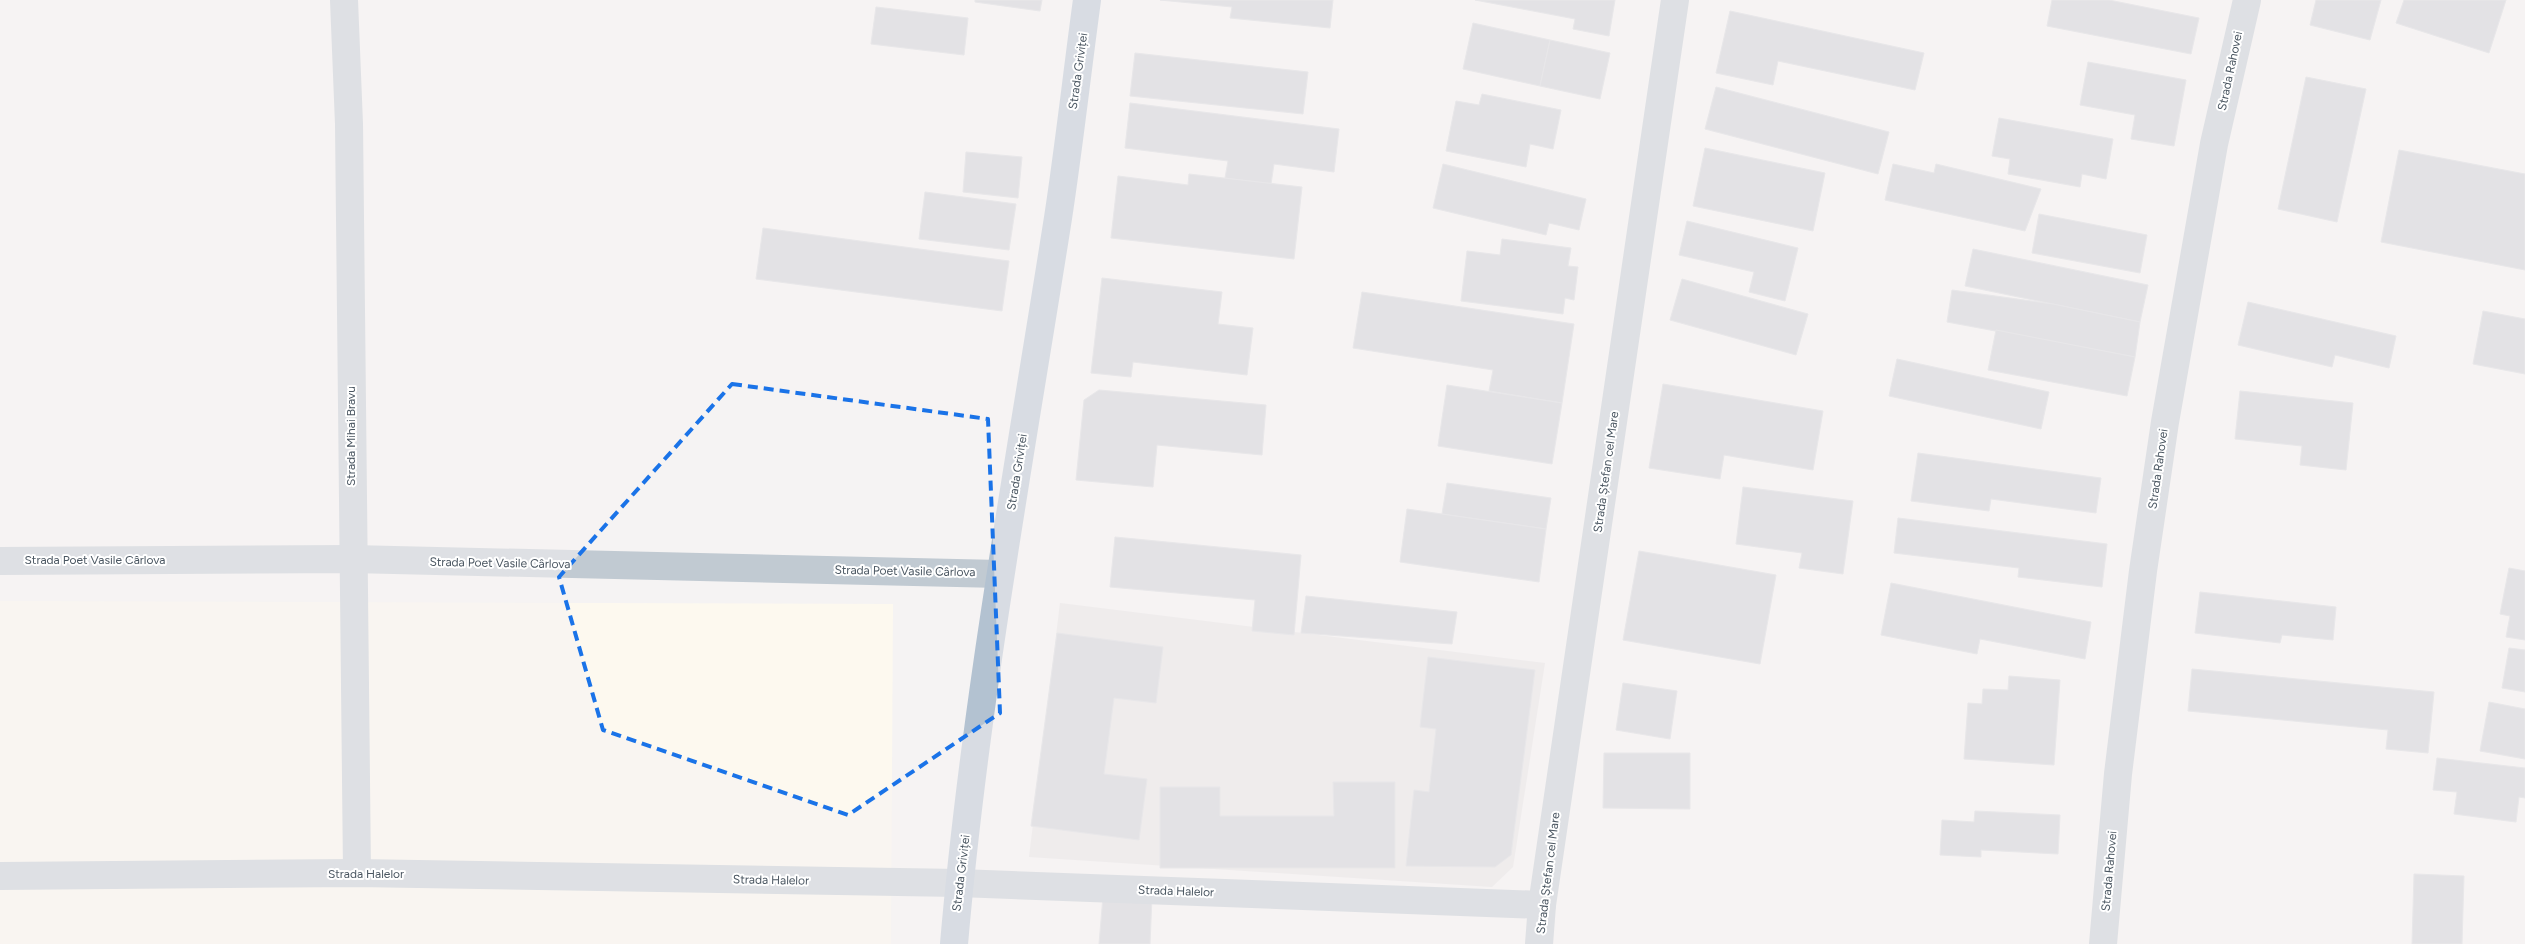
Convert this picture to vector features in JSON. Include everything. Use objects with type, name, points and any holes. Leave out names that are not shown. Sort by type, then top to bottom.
[{"type":"main road","name":"Strada Griviței","points":[[954,944],[959,883],[1000,574],[1058,215],[1087,0]]},
{"type":"street","name":"Strada Mihai Bravu","points":[[344,0],[349,124],[356,873]]},
{"type":"street","name":"Strada Ștefan cel Mare","points":[[1539,944],[1542,905],[1675,0]]},
{"type":"street","name":"Strada Rahovei","points":[[2103,944],[2120,755],[2143,571],[2165,422],[2214,144],[2247,0]]},
{"type":"street","name":"Strada Poet Vasile Cârlova","points":[[0,561],[352,559],[1000,574]]},
{"type":"street","name":"Strada Halelor","points":[[0,876],[356,873],[959,883],[1542,905]]},
{"type":"highlighted area","points":[[732,384],[988,419],[1000,713],[848,815],[603,730],[559,577]]},
{"type":"shaded area","points":[[0,601],[893,604],[891,944],[0,944]]},
{"type":"shaded area","points":[[1060,603],[1545,663],[1513,867],[1492,887],[1029,857]]},
{"type":"building","points":[[975,0],[1042,0],[1040,11],[975,2]]},
{"type":"building","points":[[1160,0],[1333,0],[1330,28],[1230,18],[1232,7]]},
{"type":"building","points":[[1475,0],[1615,0],[1609,36],[1573,29],[1575,19]]},
{"type":"building","points":[[2052,0],[2109,0],[2199,18],[2191,54],[2047,26]]},
{"type":"building","points":[[2316,0],[2381,0],[2370,40],[2310,25]]},
{"type":"building","points":[[2404,0],[2506,0],[2489,53],[2396,23]]},
{"type":"building","points":[[876,7],[968,18],[964,55],[871,44]]},
{"type":"building","points":[[1730,11],[1924,53],[1915,90],[1778,61],[1773,85],[1716,73]]},
{"type":"building","points":[[1473,23],[1550,40],[1540,86],[1463,69]]},
{"type":"building","points":[[1550,40],[1610,53],[1600,99],[1540,86]]},
{"type":"building","points":[[1135,53],[1308,72],[1303,114],[1130,96]]},
{"type":"building","points":[[2088,62],[2186,80],[2174,146],[2131,139],[2135,115],[2080,105]]},
{"type":"building","points":[[2306,77],[2366,89],[2337,222],[2278,209]]},
{"type":"building","points":[[1716,87],[1889,132],[1878,174],[1705,129]]},
{"type":"building","points":[[1482,94],[1561,110],[1553,149],[1530,144],[1526,167],[1446,151],[1456,101],[1479,105]]},
{"type":"building","points":[[1130,103],[1339,129],[1334,172],[1274,164],[1271,184],[1225,178],[1228,161],[1125,148]]},
{"type":"building","points":[[1999,118],[2113,139],[2106,179],[2082,174],[2080,187],[2008,174],[2010,159],[1992,156]]},
{"type":"building","points":[[1705,148],[1825,173],[1813,231],[1693,206]]},
{"type":"building","points":[[2399,150],[2525,174],[2525,270],[2381,242]]},
{"type":"building","points":[[966,152],[1022,157],[1018,198],[963,192]]},
{"type":"building","points":[[1443,164],[1586,199],[1579,230],[1549,223],[1546,235],[1433,208]]},
{"type":"building","points":[[1893,164],[1934,173],[1936,164],[2041,189],[2025,231],[1885,200]]},
{"type":"building","points":[[1189,174],[1302,187],[1294,259],[1111,238],[1118,176],[1188,185]]},
{"type":"building","points":[[925,192],[1016,204],[1009,250],[919,239]]},
{"type":"building","points":[[2039,214],[2147,235],[2140,273],[2032,253]]},
{"type":"building","points":[[1687,221],[1798,248],[1785,301],[1749,292],[1754,272],[1679,255]]},
{"type":"building","points":[[763,228],[1009,261],[1002,311],[756,279]]},
{"type":"building","points":[[1502,239],[1571,248],[1568,266],[1578,267],[1574,300],[1565,298],[1563,314],[1461,301],[1467,251],[1500,255]]},
{"type":"building","points":[[1973,249],[2148,285],[2140,322],[1965,286]]},
{"type":"building","points":[[1102,278],[1222,292],[1218,324],[1253,328],[1247,375],[1133,362],[1131,377],[1091,373]]},
{"type":"building","points":[[1682,279],[1808,314],[1796,355],[1670,320]]},
{"type":"building","points":[[1952,290],[2053,304],[2140,322],[2135,357],[1947,322]]},
{"type":"building","points":[[1362,292],[1574,324],[1562,403],[1489,391],[1493,370],[1353,348]]},
{"type":"building","points":[[2248,302],[2396,336],[2389,368],[2335,355],[2332,367],[2238,345]]},
{"type":"building","points":[[2483,311],[2525,319],[2525,374],[2473,364]]},
{"type":"building","points":[[1996,330],[2135,357],[2127,396],[1988,370]]},
{"type":"building","points":[[1897,359],[2049,392],[2041,429],[1889,396]]},
{"type":"building","points":[[1663,384],[1823,411],[1813,470],[1724,455],[1720,479],[1649,468]]},
{"type":"building","points":[[1447,385],[1562,403],[1552,464],[1438,446]]},
{"type":"building","points":[[1099,390],[1266,405],[1262,455],[1157,445],[1153,487],[1076,480],[1084,400]]},
{"type":"building","points":[[2240,391],[2353,403],[2346,470],[2300,465],[2302,446],[2235,439]]},
{"type":"building","points":[[1918,453],[2101,478],[2096,513],[1991,499],[1989,511],[1911,501]]},
{"type":"building","points":[[1447,483],[1551,498],[1546,529],[1442,514]]},
{"type":"building","points":[[1743,487],[1853,501],[1843,574],[1799,568],[1802,553],[1736,544]]},
{"type":"building","points":[[1407,509],[1546,529],[1539,582],[1400,562]]},
{"type":"building","points":[[1898,518],[2107,544],[2102,587],[2018,577],[2019,568],[1894,553]]},
{"type":"building","points":[[1115,537],[1301,555],[1294,635],[1252,631],[1255,600],[1110,587]]},
{"type":"building","points":[[1639,551],[1776,575],[1760,664],[1623,640]]},
{"type":"building","points":[[2509,568],[2525,571],[2525,640],[2506,637],[2510,616],[2500,614]]},
{"type":"building","points":[[1891,583],[2091,622],[2085,659],[1980,639],[1977,654],[1881,635]]},
{"type":"building","points":[[2200,592],[2336,607],[2333,640],[2282,635],[2280,643],[2195,633]]},
{"type":"building","points":[[1306,596],[1457,612],[1452,644],[1301,633]]},
{"type":"building","points":[[1057,633],[1163,647],[1156,703],[1114,698],[1104,774],[1147,779],[1139,840],[1031,826]]},
{"type":"building","points":[[2509,648],[2525,650],[2525,692],[2502,688]]},
{"type":"building","points":[[1428,657],[1535,670],[1511,855],[1495,867],[1406,866],[1414,790],[1429,792],[1436,729],[1420,727]]},
{"type":"building","points":[[2192,669],[2434,692],[2428,753],[2386,749],[2388,730],[2188,711]]},
{"type":"building","points":[[2009,676],[2060,680],[2054,765],[1964,759],[1968,703],[1982,704],[1983,689],[2008,690]]},
{"type":"building","points":[[1623,683],[1677,691],[1670,739],[1616,730]]},
{"type":"building","points":[[2489,702],[2525,709],[2525,759],[2480,751]]},
{"type":"building","points":[[1604,753],[1690,753],[1690,809],[1603,808]]},
{"type":"building","points":[[2437,758],[2525,768],[2525,798],[2519,797],[2516,822],[2454,814],[2457,792],[2433,790]]},
{"type":"building","points":[[1333,782],[1395,782],[1395,868],[1160,868],[1160,787],[1220,787],[1220,816],[1334,816]]},
{"type":"building","points":[[1975,811],[2060,815],[2058,854],[1981,850],[1981,857],[1940,855],[1942,820],[1974,822]]},
{"type":"building","points":[[2414,874],[2464,876],[2462,944],[2412,944]]},
{"type":"building","points":[[1103,896],[1152,897],[1150,944],[1099,944]]}]
